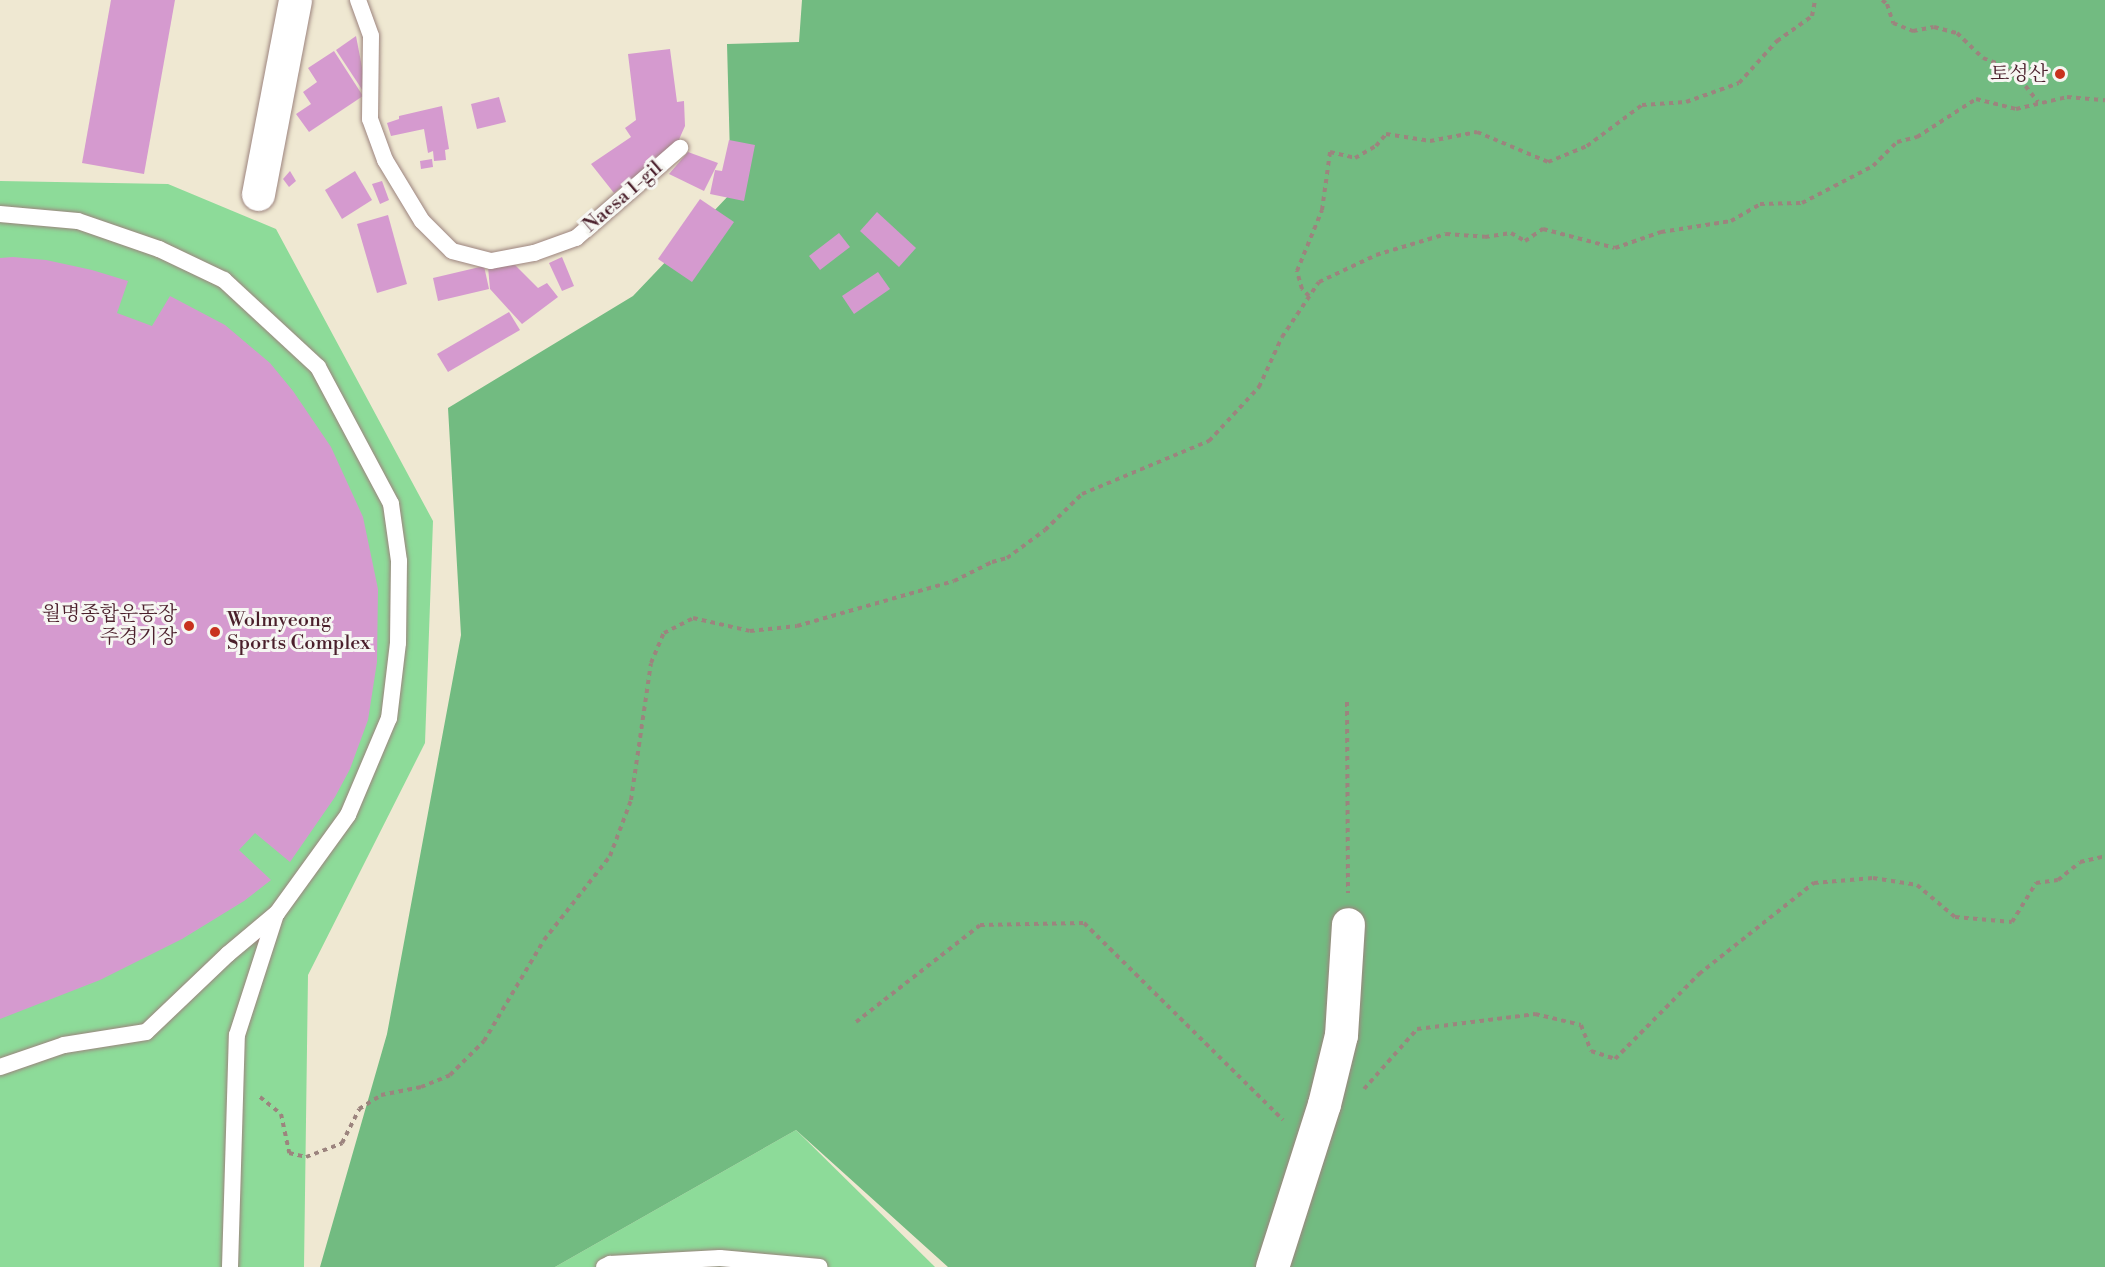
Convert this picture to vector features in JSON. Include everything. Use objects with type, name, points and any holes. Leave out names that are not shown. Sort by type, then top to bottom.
[{"type":"street","points":[[258,194],[295,0]]},
{"type":"street","points":[[1272,1267],[1311,1148],[1341,1035],[1348,924]]},
{"type":"lane","name":"Naesa 1-gil","points":[[358,0],[371,36],[370,119],[385,160],[422,221],[452,251],[491,261],[534,253],[576,238],[680,148]]},
{"type":"lane","points":[[0,214],[78,221],[159,249],[224,280],[318,367],[391,504],[399,561],[398,643],[389,718],[348,815],[277,913],[228,954],[146,1032],[64,1045],[0,1067]]},
{"type":"lane","points":[[230,1267],[237,1035],[277,913]]},
{"type":"lane","points":[[604,1267],[610,1264],[720,1258],[820,1267]]},
{"type":"path","points":[[1309,296],[1302,289],[1297,270],[1322,210],[1330,152],[1354,158],[1376,146],[1386,134],[1430,141],[1477,132],[1548,162],[1587,146],[1642,105],[1686,102],[1739,83],[1776,41],[1812,16],[1815,0]]},
{"type":"path","points":[[1882,0],[1887,4],[1893,22],[1913,31],[1934,27],[1958,33],[1983,58],[1999,64],[2020,79],[2038,102]]},
{"type":"path","points":[[235,1079],[281,1114],[289,1152],[306,1157],[342,1143],[359,1108],[381,1095],[422,1087],[450,1075],[484,1041],[543,940],[610,856],[631,800],[651,663],[664,633],[693,618],[750,631],[797,626],[954,581],[992,562],[1007,558],[1045,530],[1082,494],[1209,441],[1259,387],[1282,337],[1318,282],[1376,255],[1446,234],[1485,237],[1511,233],[1525,241],[1543,229],[1615,248],[1661,232],[1731,221],[1760,204],[1802,203],[1873,166],[1898,142],[1917,137],[1976,99],[2016,109],[2067,97],[2105,100]]},
{"type":"path","points":[[1347,702],[1348,924]]},
{"type":"path","points":[[1356,1097],[1417,1029],[1535,1014],[1581,1024],[1591,1052],[1615,1059],[1699,974],[1814,883],[1873,878],[1917,885],[1955,916],[2012,922],[2036,883],[2058,880],[2080,862],[2105,856]]},
{"type":"path","points":[[856,1022],[980,925],[1084,922],[1311,1148]]},
{"type":"green space","points":[[802,0],[2105,0],[2105,1267],[948,1267],[796,1130],[555,1267],[320,1267],[387,1034],[461,635],[448,408],[633,296],[731,193],[727,44],[799,42]]},
{"type":"green space","name":"Wolmyeong Sports Complex","points":[[0,181],[168,184],[276,229],[433,521],[425,743],[308,975],[304,1267],[0,1267]]},
{"type":"green space","points":[[796,1130],[935,1267],[555,1267]]},
{"type":"building","points":[[111,0],[175,0],[144,174],[82,163]]},
{"type":"building","points":[[356,36],[366,88],[363,91],[336,50]]},
{"type":"building","points":[[670,49],[677,102],[684,101],[685,126],[677,144],[614,193],[591,164],[631,137],[625,128],[636,120],[628,54]]},
{"type":"building","points":[[334,51],[363,96],[309,132],[296,114],[311,104],[303,92],[317,82],[308,68]]},
{"type":"building","points":[[499,97],[506,122],[477,129],[471,104]]},
{"type":"building","points":[[442,106],[449,149],[445,150],[446,160],[434,161],[433,151],[428,153],[424,129],[391,136],[387,123],[399,119],[399,116]]},
{"type":"building","points":[[729,140],[755,145],[744,201],[710,194],[715,170],[722,171]]},
{"type":"building","points":[[688,152],[718,163],[704,191],[669,174]]},
{"type":"building","points":[[432,159],[433,167],[421,169],[420,161]]},
{"type":"building","points":[[290,171],[296,181],[289,187],[283,179]]},
{"type":"building","points":[[355,171],[372,200],[342,219],[325,190]]},
{"type":"building","points":[[382,181],[389,200],[380,204],[372,184]]},
{"type":"building","points":[[700,199],[734,222],[692,282],[658,259]]},
{"type":"building","points":[[877,212],[916,248],[899,267],[860,231]]},
{"type":"building","points":[[388,215],[407,284],[377,293],[357,224]]},
{"type":"building","points":[[839,233],[850,247],[820,270],[809,256]]},
{"type":"building","points":[[562,257],[574,286],[562,291],[549,263]]},
{"type":"building","name":"월명종합운동장 주경기장","points":[[0,258],[46,260],[128,281],[117,313],[152,326],[170,296],[225,325],[270,363],[293,391],[331,447],[363,517],[378,589],[377,662],[368,720],[350,769],[335,797],[290,862],[255,833],[239,850],[271,880],[244,901],[182,939],[100,980],[0,1019]]},
{"type":"building","points":[[515,265],[538,288],[547,283],[558,297],[522,324],[490,289],[488,267]]},
{"type":"building","points":[[484,266],[489,289],[438,301],[433,278]]},
{"type":"building","points":[[878,272],[890,289],[854,314],[842,296]]},
{"type":"building","points":[[509,312],[520,330],[448,372],[437,354]]},
{"type":"place","name":"토성산","points":[[2060,74]]},
{"type":"place","name":"월명종합운동장 주경기장","points":[[189,626]]},
{"type":"place","name":"Wolmyeong Sports Complex","points":[[215,632]]}]
